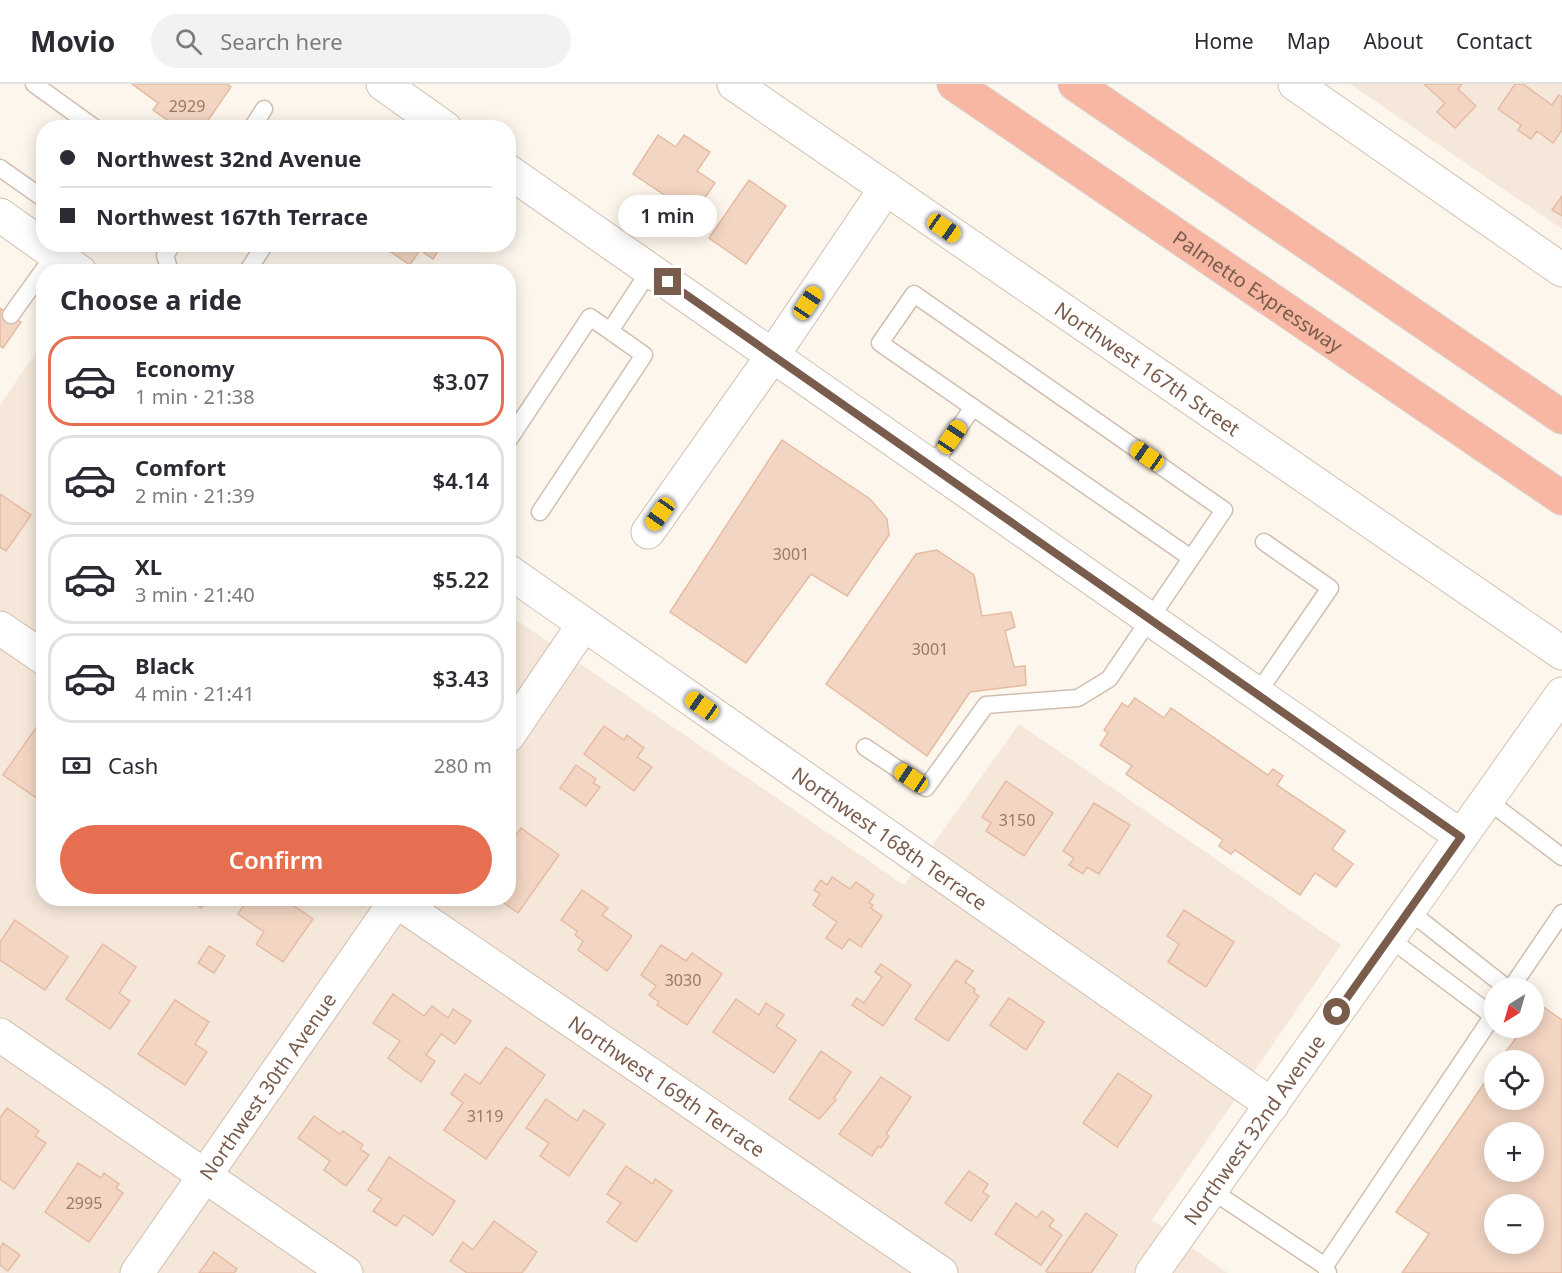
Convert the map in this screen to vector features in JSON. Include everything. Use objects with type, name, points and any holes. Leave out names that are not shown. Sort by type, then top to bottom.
[{"type":"highway","name":"Palmetto Expressway","points":[[954,84],[1562,498]]},
{"type":"highway","points":[[1075,84],[1562,417]]},
{"type":"street","points":[[383,84],[435,120]]},
{"type":"street","name":"Northwest 167th Street","points":[[734,84],[1562,653]]},
{"type":"street","points":[[1295,84],[1562,270]]},
{"type":"street","points":[[516,177],[1461,837]]},
{"type":"street","points":[[648,532],[886,188]]},
{"type":"street","points":[[0,215],[36,239]]},
{"type":"street","name":"Northwest 168th Terrace","points":[[516,577],[1272,1105]]},
{"type":"street","points":[[516,724],[584,624]]},
{"type":"street","points":[[0,628],[36,653]]},
{"type":"street","name":"Northwest 32nd Avenue","points":[[1152,1273],[1562,694]]},
{"type":"street","name":"Northwest 30th Avenue","points":[[137,1273],[391,906]]},
{"type":"street","name":"Northwest 169th Terrace","points":[[404,906],[941,1273]]},
{"type":"street","points":[[0,1035],[204,1173],[346,1273]]},
{"type":"lane","points":[[34,84],[84,120]]},
{"type":"lane","points":[[257,120],[264,109]]},
{"type":"lane","points":[[0,168],[36,193]]},
{"type":"lane","points":[[610,331],[650,270]]},
{"type":"lane","points":[[11,315],[36,284]]},
{"type":"lane","points":[[865,747],[926,788],[986,705],[1078,698],[1109,679],[1224,510],[914,294],[880,343],[1191,558]]},
{"type":"lane","points":[[516,429],[590,317],[645,355],[540,512]]},
{"type":"lane","points":[[932,467],[973,407]]},
{"type":"lane","points":[[1257,694],[1330,588],[1264,542]]},
{"type":"lane","points":[[1487,800],[1562,857]]},
{"type":"lane","points":[[1408,911],[1496,978]]},
{"type":"lane","points":[[1516,978],[1562,913]]},
{"type":"lane","points":[[1389,938],[1484,1008]]},
{"type":"lane","points":[[1211,1190],[1327,1270],[1484,1029]]},
{"type":"shaded area","points":[[1350,84],[1562,84],[1562,229]]},
{"type":"shaded area","points":[[36,352],[36,906],[516,906],[516,620],[904,885],[1019,724],[1341,945],[1152,1220],[1228,1273],[0,1273],[0,405]]},
{"type":"building","points":[[132,84],[227,84],[231,87],[208,120],[167,120],[153,110],[158,103]]},
{"type":"building","points":[[1424,84],[1462,84],[1458,89],[1476,106],[1455,128],[1437,112],[1445,103]]},
{"type":"building","points":[[1515,84],[1523,84],[1552,105],[1559,95],[1562,97],[1562,130],[1553,143],[1537,131],[1531,139],[1518,130],[1521,125],[1498,109]]},
{"type":"building","points":[[658,135],[676,147],[684,135],[710,152],[697,171],[715,183],[696,211],[678,199],[675,202],[633,174]]},
{"type":"building","points":[[749,180],[786,206],[746,264],[709,238]]},
{"type":"building","points":[[1562,196],[1562,216],[1552,210]]},
{"type":"building","points":[[391,252],[419,252],[409,264]]},
{"type":"building","points":[[423,252],[437,252],[433,259]]},
{"type":"building","points":[[0,308],[21,322],[3,348],[0,346]]},
{"type":"building","points":[[782,440],[870,499],[887,519],[889,535],[847,596],[811,574],[746,663],[670,612]]},
{"type":"building","points":[[0,494],[31,515],[6,551],[0,547]]},
{"type":"building","points":[[937,550],[974,575],[982,616],[1011,612],[1015,627],[1005,631],[1014,667],[1025,666],[1026,685],[970,692],[927,756],[826,684],[916,554]]},
{"type":"building","points":[[1135,698],[1164,718],[1171,708],[1268,775],[1273,769],[1283,776],[1277,785],[1345,831],[1332,849],[1353,864],[1336,887],[1315,873],[1300,895],[1235,850],[1231,854],[1219,846],[1223,840],[1126,774],[1132,766],[1100,745],[1108,733],[1104,730],[1122,703],[1128,707]]},
{"type":"building","points":[[604,726],[624,740],[627,735],[644,748],[637,757],[652,767],[634,791],[584,754]]},
{"type":"building","points":[[36,728],[36,798],[3,775]]},
{"type":"building","points":[[576,765],[596,779],[593,783],[600,787],[586,806],[560,788]]},
{"type":"building","points":[[1006,781],[1053,813],[1024,856],[986,831],[991,823],[982,817]]},
{"type":"building","points":[[1094,803],[1130,825],[1099,874],[1087,867],[1083,874],[1069,865],[1074,858],[1063,851]]},
{"type":"building","points":[[521,828],[559,855],[518,913],[508,906],[516,906],[516,835]]},
{"type":"building","points":[[832,877],[850,889],[856,882],[874,895],[869,903],[873,905],[871,908],[882,916],[861,947],[849,939],[842,949],[826,938],[837,922],[813,905],[820,894],[814,890],[821,880],[827,885]]},
{"type":"building","points":[[582,890],[608,908],[602,915],[632,936],[607,971],[578,950],[583,941],[575,935],[577,931],[561,920]]},
{"type":"building","points":[[243,906],[294,906],[313,919],[283,962],[256,944],[264,932],[238,914]]},
{"type":"building","points":[[1184,910],[1234,942],[1206,987],[1168,962],[1179,944],[1167,936]]},
{"type":"building","points":[[15,920],[68,957],[45,990],[0,960],[0,942]]},
{"type":"building","points":[[103,944],[136,967],[119,993],[130,1001],[110,1029],[66,999]]},
{"type":"building","points":[[661,945],[686,961],[692,953],[722,974],[687,1025],[657,1005],[659,1002],[649,995],[656,986],[641,975]]},
{"type":"building","points":[[209,946],[225,956],[214,973],[198,963]]},
{"type":"building","points":[[956,960],[973,971],[965,982],[975,989],[974,993],[979,996],[948,1041],[915,1019]]},
{"type":"building","points":[[881,964],[911,985],[883,1026],[852,1005],[857,998],[864,1003],[882,977],[875,972]]},
{"type":"building","points":[[393,994],[424,1016],[432,1006],[448,1018],[453,1009],[471,1021],[455,1044],[441,1034],[426,1055],[435,1061],[421,1082],[388,1058],[400,1041],[373,1023]]},
{"type":"building","points":[[1009,998],[1044,1022],[1026,1050],[990,1025]]},
{"type":"building","points":[[736,999],[759,1015],[766,1003],[784,1015],[776,1026],[796,1040],[774,1073],[713,1032]]},
{"type":"building","points":[[175,1000],[209,1022],[195,1044],[207,1052],[185,1085],[138,1054]]},
{"type":"building","points":[[1544,1007],[1562,1020],[1562,1273],[1402,1273],[1429,1234],[1396,1212],[1484,1084],[1484,1110],[1544,1110],[1544,1050],[1507,1050],[1516,1038],[1544,1038]]},
{"type":"building","points":[[506,1047],[545,1075],[486,1159],[444,1130],[463,1103],[451,1094],[465,1074],[480,1084]]},
{"type":"building","points":[[821,1051],[851,1072],[834,1098],[836,1100],[819,1119],[789,1099]]},
{"type":"building","points":[[1118,1073],[1152,1096],[1117,1147],[1083,1123]]},
{"type":"building","points":[[881,1077],[911,1097],[886,1134],[889,1136],[881,1148],[878,1146],[872,1156],[839,1134]]},
{"type":"building","points":[[546,1099],[577,1121],[584,1110],[605,1124],[569,1176],[540,1156],[549,1143],[526,1128]]},
{"type":"building","points":[[7,1108],[39,1131],[35,1136],[46,1143],[14,1189],[0,1179],[0,1118]]},
{"type":"building","points":[[314,1116],[340,1134],[343,1131],[363,1145],[360,1149],[369,1155],[346,1186],[324,1170],[330,1161],[298,1138]]},
{"type":"building","points":[[389,1157],[455,1201],[433,1235],[404,1215],[396,1226],[373,1211],[382,1199],[368,1190]]},
{"type":"building","points":[[78,1163],[101,1178],[104,1173],[119,1184],[116,1188],[123,1193],[89,1242],[45,1212]]},
{"type":"building","points":[[626,1166],[653,1184],[655,1179],[672,1191],[636,1242],[607,1222],[621,1203],[607,1194]]},
{"type":"building","points":[[969,1171],[988,1184],[983,1192],[989,1196],[971,1221],[945,1203]]},
{"type":"building","points":[[1016,1203],[1037,1218],[1042,1211],[1048,1215],[1054,1220],[1049,1226],[1062,1235],[1041,1265],[995,1234]]},
{"type":"building","points":[[1086,1213],[1117,1235],[1091,1273],[1048,1273],[1046,1271]]},
{"type":"building","points":[[494,1221],[537,1252],[522,1273],[467,1273],[450,1261],[463,1242],[473,1250]]},
{"type":"building","points":[[3,1243],[20,1255],[8,1271],[0,1265],[0,1248]]},
{"type":"building","points":[[214,1252],[237,1269],[234,1273],[199,1273]]},
{"type":"route","points":[[668,282],[1461,837],[1337,1012]]}]
